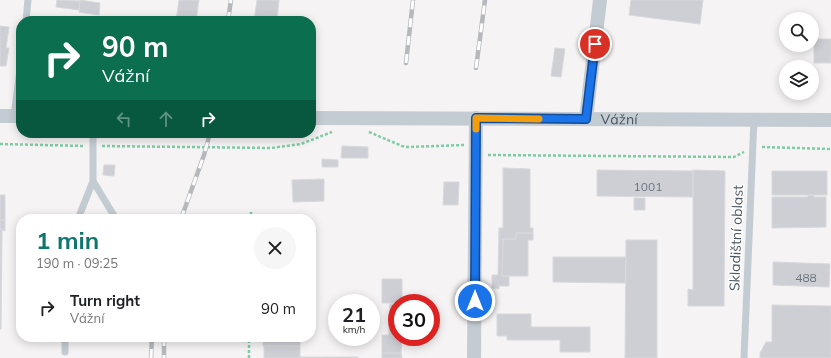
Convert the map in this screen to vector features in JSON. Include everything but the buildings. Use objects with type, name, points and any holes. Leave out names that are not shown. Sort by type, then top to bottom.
[{"type":"street","points":[[586,119],[600,0]]},
{"type":"street","points":[[0,116],[16,116]]},
{"type":"street","name":"Vážní","points":[[316,118],[831,120]]},
{"type":"street","points":[[474,358],[476,118]]},
{"type":"lane","points":[[26,16],[28,0]]},
{"type":"lane","name":"Skladištní oblast","points":[[744,358],[754,120]]},
{"type":"lane","points":[[80,214],[93,181],[93,138]]},
{"type":"lane","points":[[93,181],[113,214]]},
{"type":"lane","points":[[65,342],[65,352]]},
{"type":"path","points":[[0,144],[271,148],[302,144],[332,132],[340,132]]},
{"type":"path","points":[[362,132],[370,132],[402,146],[408,147],[476,150],[734,157],[752,147],[831,149]]},
{"type":"path","points":[[249,342],[249,358]]},
{"type":"railway","points":[[229,16],[231,0]]},
{"type":"railway","points":[[406,63],[413,0]]},
{"type":"railway","points":[[476,68],[485,0]]},
{"type":"railway","points":[[183,214],[209,138]]},
{"type":"railway","points":[[151,358],[152,342]]},
{"type":"railway","points":[[164,342],[164,358]]},
{"type":"slow traffic","points":[[476,129],[476,118],[539,119]]},
{"type":"route","points":[[475,301],[476,118],[586,119],[595,44]]}]
